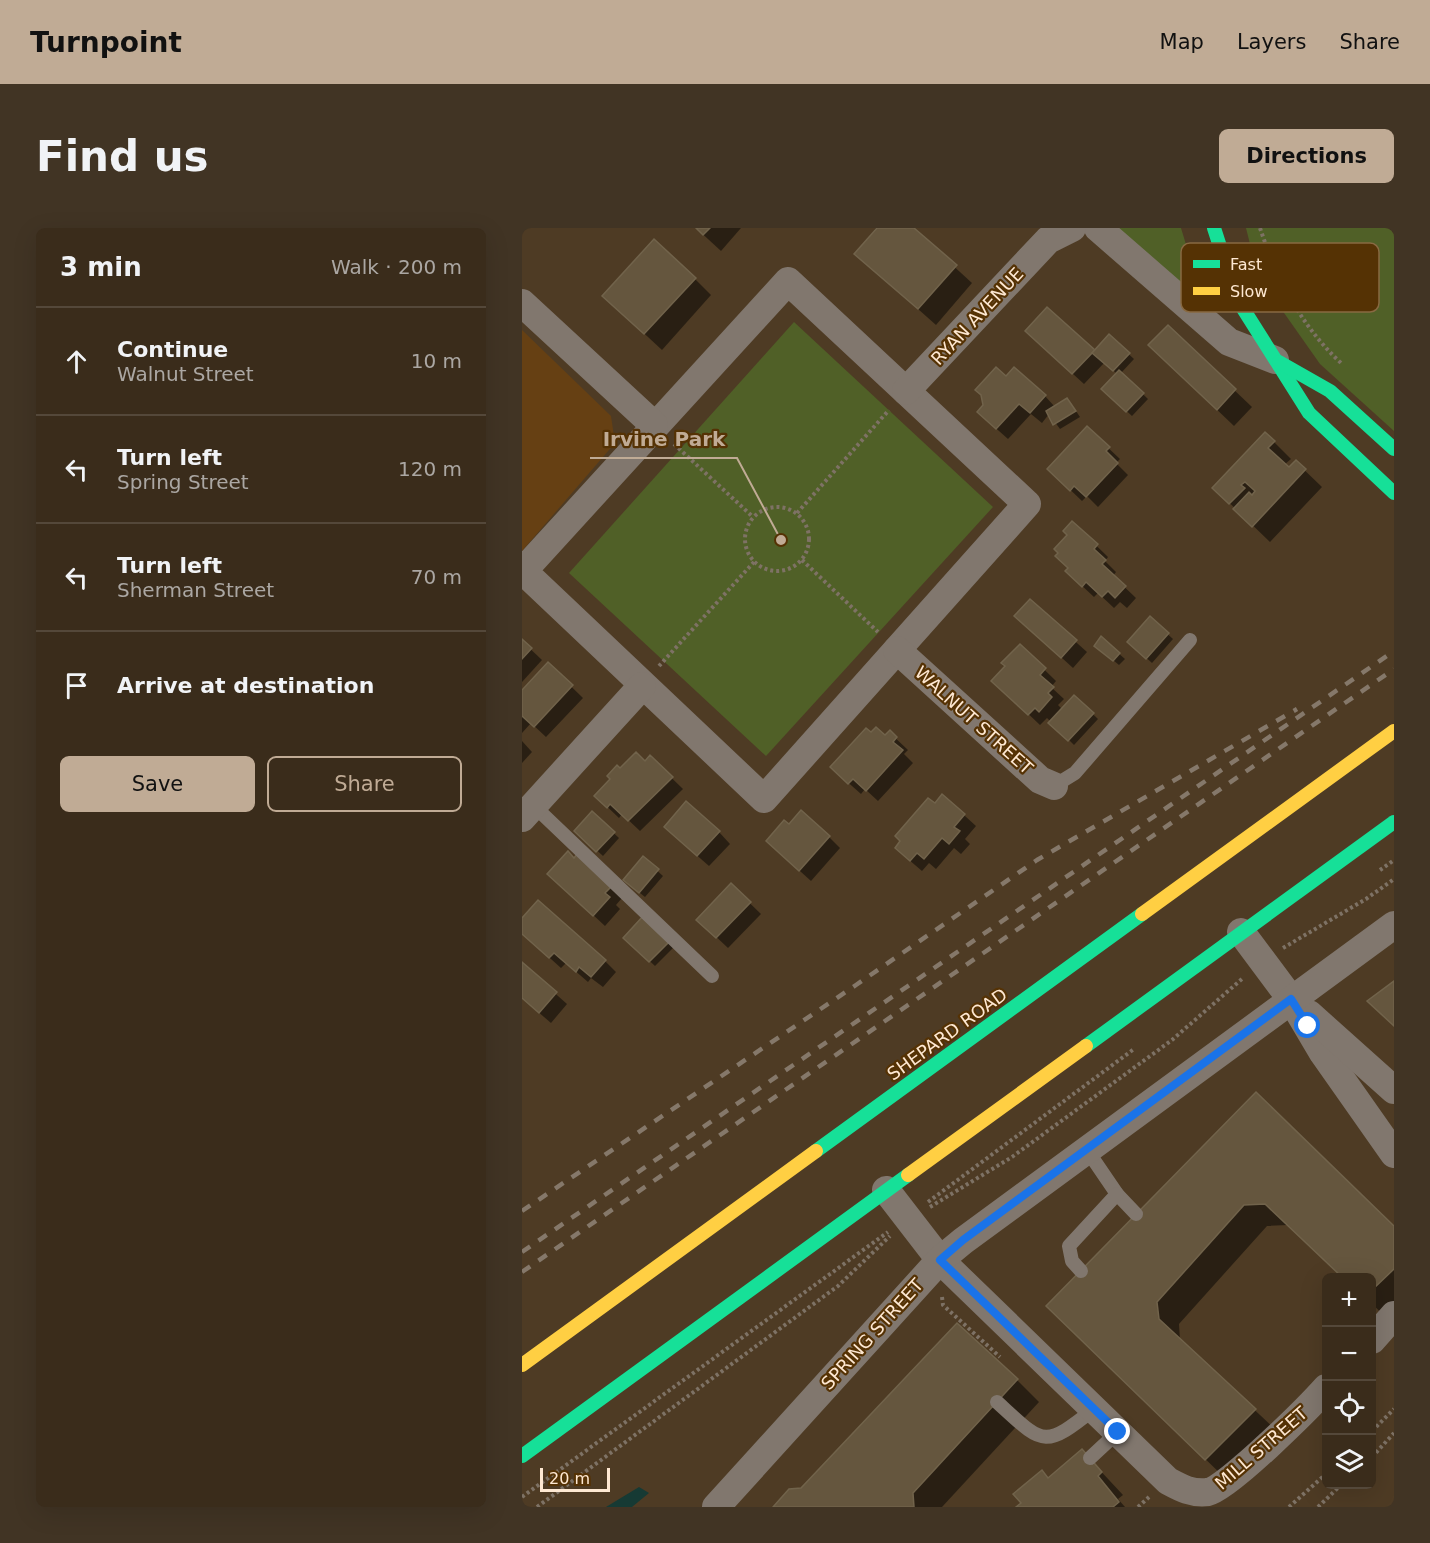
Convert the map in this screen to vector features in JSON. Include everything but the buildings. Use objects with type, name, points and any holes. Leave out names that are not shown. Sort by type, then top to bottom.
[{"type":"main road","points":[[1214,228],[1219,243]]},
{"type":"main road","points":[[1246,312],[1309,413],[1394,493]]},
{"type":"main road","points":[[1275,360],[1330,391],[1394,449]]},
{"type":"main road","name":"SHEPARD ROAD","points":[[522,1365],[1394,731]]},
{"type":"main road","points":[[522,1456],[1394,822]]},
{"type":"street","points":[[1098,228],[1181,300]]},
{"type":"street","name":"RYAN AVENUE","points":[[898,400],[1057,232]]},
{"type":"street","points":[[788,281],[898,400],[1026,504],[888,641],[764,799],[650,676],[523,572],[662,433],[788,281]]},
{"type":"street","points":[[522,303],[662,433]]},
{"type":"street","points":[[1195,312],[1229,342],[1275,360]]},
{"type":"street","name":"WALNUT STREET","points":[[888,641],[1040,780],[1054,786]]},
{"type":"street","points":[[526,812],[650,676]]},
{"type":"street","name":"SPRING STREET","points":[[716,1507],[940,1260],[963,1240],[1394,925]]},
{"type":"street","points":[[1241,932],[1291,999],[1323,1053],[1394,1154]]},
{"type":"street","points":[[1291,999],[1394,1090]]},
{"type":"street","points":[[886,1190],[940,1260],[1118,1432]]},
{"type":"street","points":[[1376,1335],[1394,1316]]},
{"type":"street","name":"MILL STREET","points":[[1118,1432],[1168,1481],[1189,1492],[1210,1492],[1229,1479],[1301,1416],[1322,1392]]},
{"type":"lane","points":[[1054,786],[1075,773],[1190,640]]},
{"type":"lane","points":[[526,812],[712,976]]},
{"type":"lane","points":[[1087,1150],[1117,1194],[1136,1214]]},
{"type":"lane","points":[[1081,1271],[1072,1261],[1069,1246],[1117,1194]]},
{"type":"lane","points":[[997,1402],[1030,1431],[1053,1438],[1064,1433],[1094,1409]]},
{"type":"lane","points":[[1090,1458],[1118,1432]]},
{"type":"path","points":[[1260,228],[1265,243]]},
{"type":"path","points":[[1299,312],[1345,367]]},
{"type":"path","points":[[797,513],[898,400]]},
{"type":"path","points":[[662,433],[753,517]]},
{"type":"path","points":[[769,507],[783,507],[797,513],[808,527],[810,542],[802,560],[786,571],[770,571],[754,562],[745,544],[746,530],[753,517],[769,507]]},
{"type":"path","points":[[802,560],[888,641]]},
{"type":"path","points":[[650,676],[754,562]]},
{"type":"path","points":[[1375,874],[1394,860]]},
{"type":"path","points":[[537,1507],[838,1286],[908,1220],[1012,1157],[1172,1040],[1242,978],[1285,946],[1366,899],[1394,879]]},
{"type":"path","points":[[522,1497],[908,1220],[1135,1048]]},
{"type":"path","points":[[1376,1426],[1394,1409]]},
{"type":"path","points":[[1376,1452],[1394,1433]]},
{"type":"path","points":[[1289,1507],[1322,1478]]},
{"type":"path","points":[[1318,1507],[1338,1489]]},
{"type":"shaded area","points":[[522,330],[611,416],[615,443],[522,551]]},
{"type":"green space","points":[[1112,228],[1181,228],[1186,243],[1181,243],[1181,286]]},
{"type":"green space","points":[[1246,228],[1394,228],[1394,431],[1320,364],[1283,312],[1379,312],[1379,243],[1250,243]]},
{"type":"green space","points":[[794,322],[993,507],[766,756],[569,573]]},
{"type":"water","points":[[639,1487],[649,1493],[632,1507],[606,1507]]},
{"type":"railway","points":[[522,1252],[1394,651]]},
{"type":"railway","points":[[522,1272],[1394,669]]},
{"type":"railway","points":[[522,1211],[1037,860],[1297,709]]},
{"type":"traffic: fast","points":[[1214,228],[1219,243]]},
{"type":"traffic: fast","points":[[1245,312],[1309,413],[1394,493]]},
{"type":"traffic: fast","points":[[1279,362],[1330,391],[1394,449]]},
{"type":"traffic: fast","points":[[1086,1046],[1394,822]]},
{"type":"traffic: fast","points":[[816,1151],[1142,914]]},
{"type":"traffic: fast","points":[[522,1456],[908,1175]]},
{"type":"traffic: slow","points":[[1142,914],[1394,731]]},
{"type":"traffic: slow","points":[[908,1175],[1086,1046]]},
{"type":"traffic: slow","points":[[522,1365],[816,1151]]},
{"type":"place","name":"Irvine Park","points":[[781,540]]},
{"type":"route","points":[[1118,1432],[940,1260],[963,1240],[1291,999],[1308,1026]]}]
